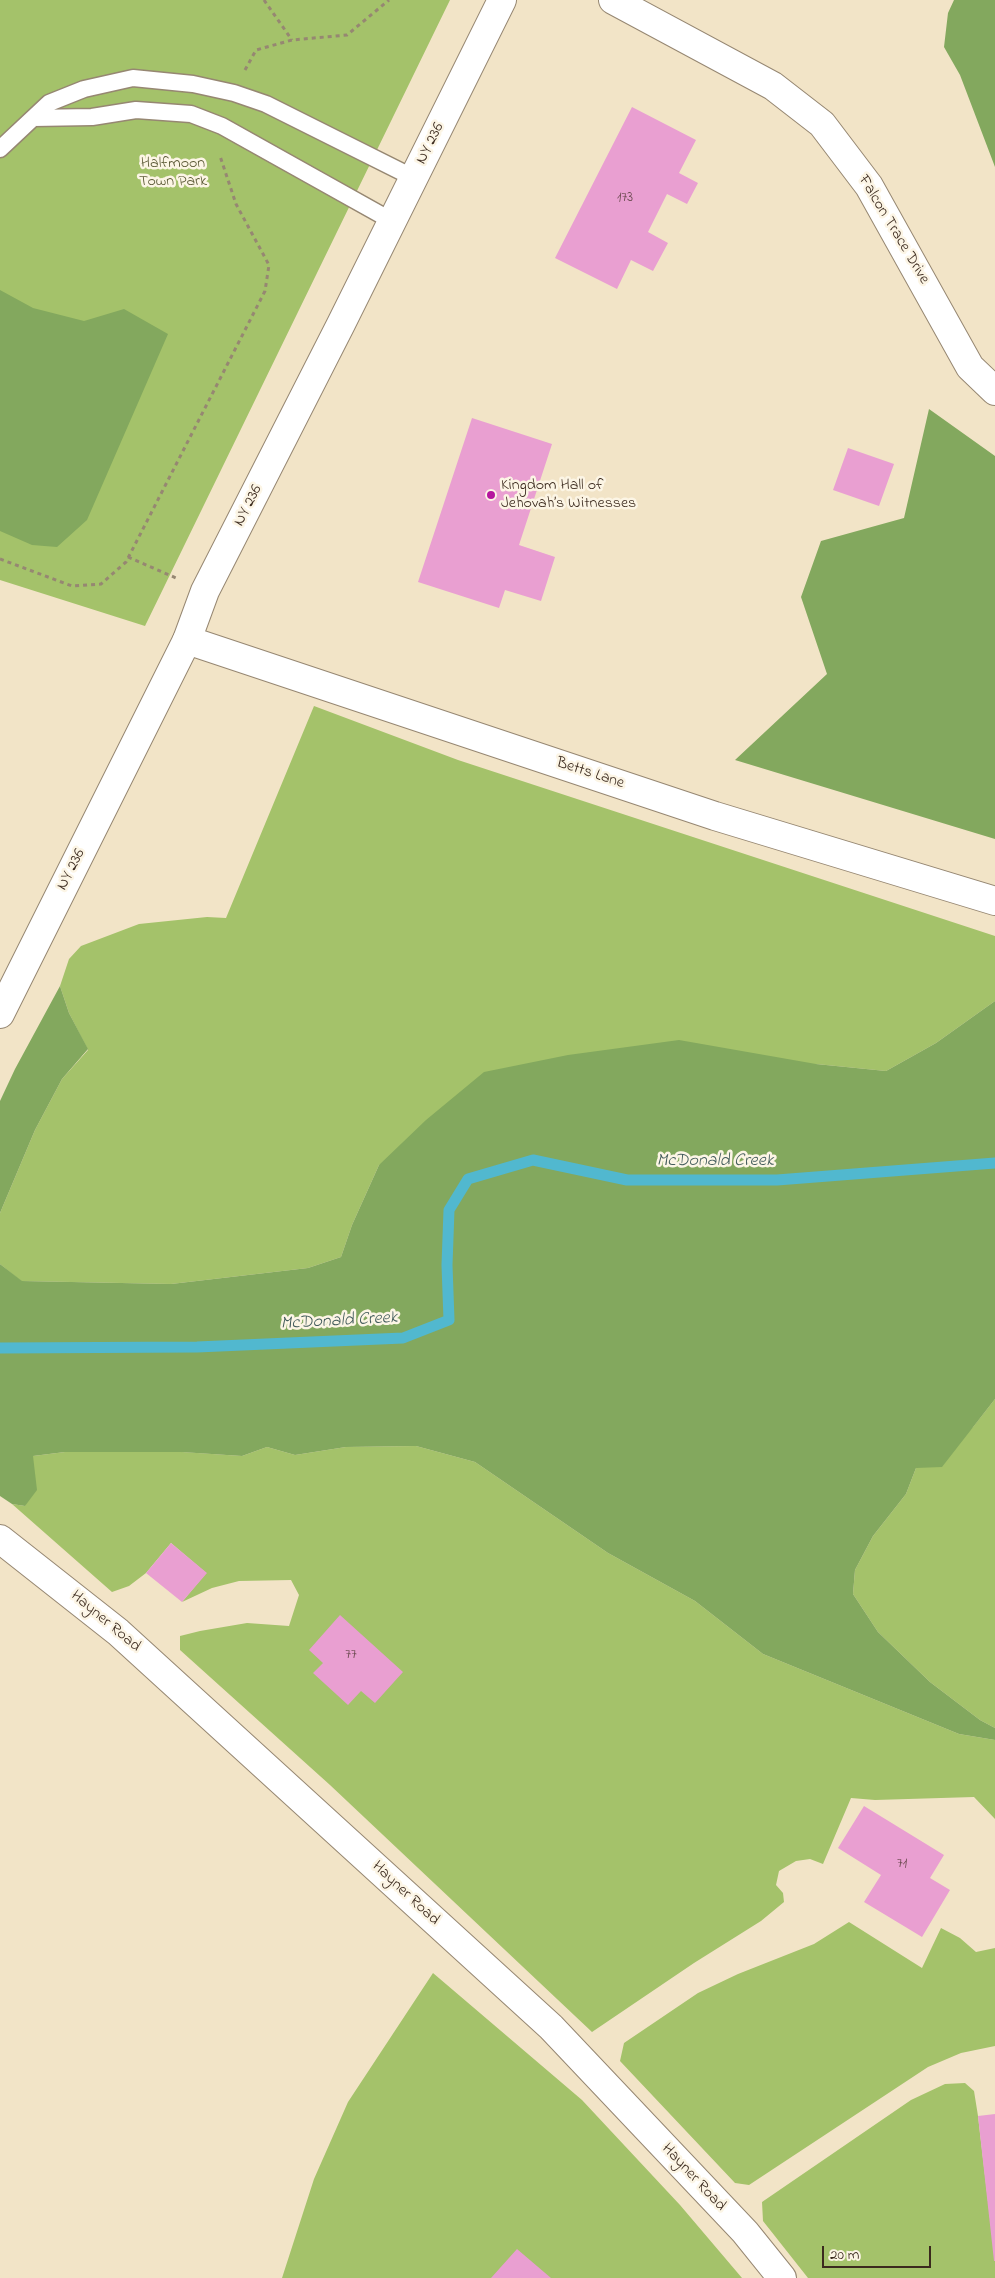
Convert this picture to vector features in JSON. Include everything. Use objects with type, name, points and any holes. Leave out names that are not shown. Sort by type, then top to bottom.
[{"type":"street","name":"NY 236","points":[[0,1014],[187,640],[205,591],[502,0]]},
{"type":"street","name":"Falcon Trace Drive","points":[[613,0],[773,86],[822,124],[869,186],[970,367],[995,391]]},
{"type":"street","name":"Betts Lane","points":[[187,640],[715,816],[995,901]]},
{"type":"street","name":"Hayner Road","points":[[0,1539],[118,1632],[551,2027],[745,2232],[782,2278]]},
{"type":"lane","points":[[0,149],[50,103],[84,89],[133,78],[193,84],[234,93],[266,104],[414,178]]},
{"type":"lane","points":[[33,118],[92,117],[136,110],[191,114],[222,126],[392,221]]},
{"type":"path","points":[[264,0],[292,40]]},
{"type":"path","points":[[241,77],[256,50],[292,40],[347,34],[389,0]]},
{"type":"path","points":[[0,559],[72,586],[101,584],[128,558],[264,290],[268,265],[236,204],[221,162],[219,147]]},
{"type":"path","points":[[128,558],[179,579]]},
{"type":"green space","name":"Halfmoon Town Park","points":[[0,0],[450,0],[145,626],[0,580]]},
{"type":"green space","points":[[954,0],[995,0],[995,167],[960,75],[944,47],[948,13]]},
{"type":"green space","points":[[0,290],[33,308],[84,321],[124,309],[168,334],[87,520],[57,547],[32,545],[0,531]]},
{"type":"green space","points":[[929,409],[995,456],[995,839],[735,760],[827,674],[801,597],[821,541],[904,518]]},
{"type":"green space","points":[[314,706],[458,760],[995,936],[995,1001],[936,1043],[886,1071],[816,1064],[379,1165],[352,1225],[341,1257],[308,1268],[171,1284],[21,1281],[0,1264],[0,1213],[35,1130],[62,1079],[88,1050],[69,1013],[60,986],[69,959],[81,946],[139,924],[207,917],[226,918]]},
{"type":"green space","points":[[60,986],[69,1013],[88,1049],[62,1079],[35,1130],[0,1213],[0,1101],[15,1069]]},
{"type":"green space","points":[[995,1001],[995,1399],[942,1467],[916,1468],[906,1494],[873,1536],[855,1570],[853,1594],[878,1632],[930,1682],[980,1720],[995,1728],[995,1740],[959,1734],[763,1654],[695,1601],[608,1553],[475,1462],[416,1446],[346,1447],[295,1455],[267,1447],[242,1456],[181,1452],[65,1452],[33,1456],[37,1490],[25,1506],[12,1504],[0,1496],[0,1264],[22,1281],[171,1284],[308,1268],[341,1257],[352,1225],[379,1165],[426,1120],[484,1072],[568,1055],[679,1040],[816,1064],[886,1071],[936,1043]]},
{"type":"green space","points":[[995,1399],[995,1728],[980,1720],[930,1682],[878,1632],[853,1594],[855,1570],[873,1536],[906,1494],[916,1468],[973,1427]]},
{"type":"green space","points":[[416,1446],[475,1462],[608,1553],[695,1601],[763,1654],[959,1734],[995,1740],[995,1819],[974,1797],[875,1800],[851,1798],[823,1864],[810,1859],[796,1861],[779,1871],[776,1885],[783,1893],[784,1902],[761,1921],[694,1963],[592,2032],[330,1785],[180,1650],[180,1636],[200,1631],[247,1623],[289,1626],[299,1595],[291,1580],[239,1581],[212,1588],[182,1602],[206,1573],[171,1543],[146,1573],[129,1586],[112,1592],[12,1504],[25,1506],[33,1456],[65,1452],[182,1452],[242,1456],[267,1447],[295,1455],[346,1447]]},
{"type":"green space","points":[[849,1922],[922,1968],[941,1928],[960,1938],[976,1952],[995,1948],[995,2046],[961,2053],[928,2067],[749,2185],[735,2183],[620,2061],[624,2043],[698,1993],[738,1974],[814,1944]]},
{"type":"green space","points":[[433,1973],[582,2100],[680,2205],[742,2278],[282,2278],[314,2179],[348,2102]]},
{"type":"green space","points":[[965,2083],[974,2091],[978,2116],[995,2261],[995,2278],[808,2278],[763,2221],[762,2202],[911,2100],[945,2084]]},
{"type":"building","points":[[632,107],[696,140],[679,173],[698,183],[687,204],[667,194],[648,232],[668,243],[653,271],[631,260],[617,289],[555,258]]},
{"type":"building","name":"Kingdom Hall of Jehovah’s Witnesses","points":[[472,418],[552,444],[519,545],[555,557],[541,601],[505,590],[499,608],[418,582]]},
{"type":"building","points":[[848,448],[894,464],[879,506],[833,490]]},
{"type":"building","points":[[171,1543],[207,1573],[182,1602],[146,1573]]},
{"type":"building","points":[[340,1615],[403,1672],[375,1703],[361,1691],[348,1705],[313,1673],[323,1663],[309,1650]]},
{"type":"building","points":[[864,1806],[944,1855],[930,1878],[950,1890],[922,1937],[864,1902],[881,1875],[838,1848]]},
{"type":"building","points":[[995,2114],[995,2261],[994,2261],[978,2116]]},
{"type":"building","points":[[517,2249],[551,2278],[491,2278]]},
{"type":"waterway","name":"McDonald Creek","points":[[0,1348],[197,1347],[403,1338],[449,1320],[447,1265],[449,1210],[468,1179],[533,1160],[627,1180],[777,1180],[995,1163]]},
{"type":"place","name":"Kingdom Hall of Jehovah’s Witnesses","points":[[491,495]]}]
